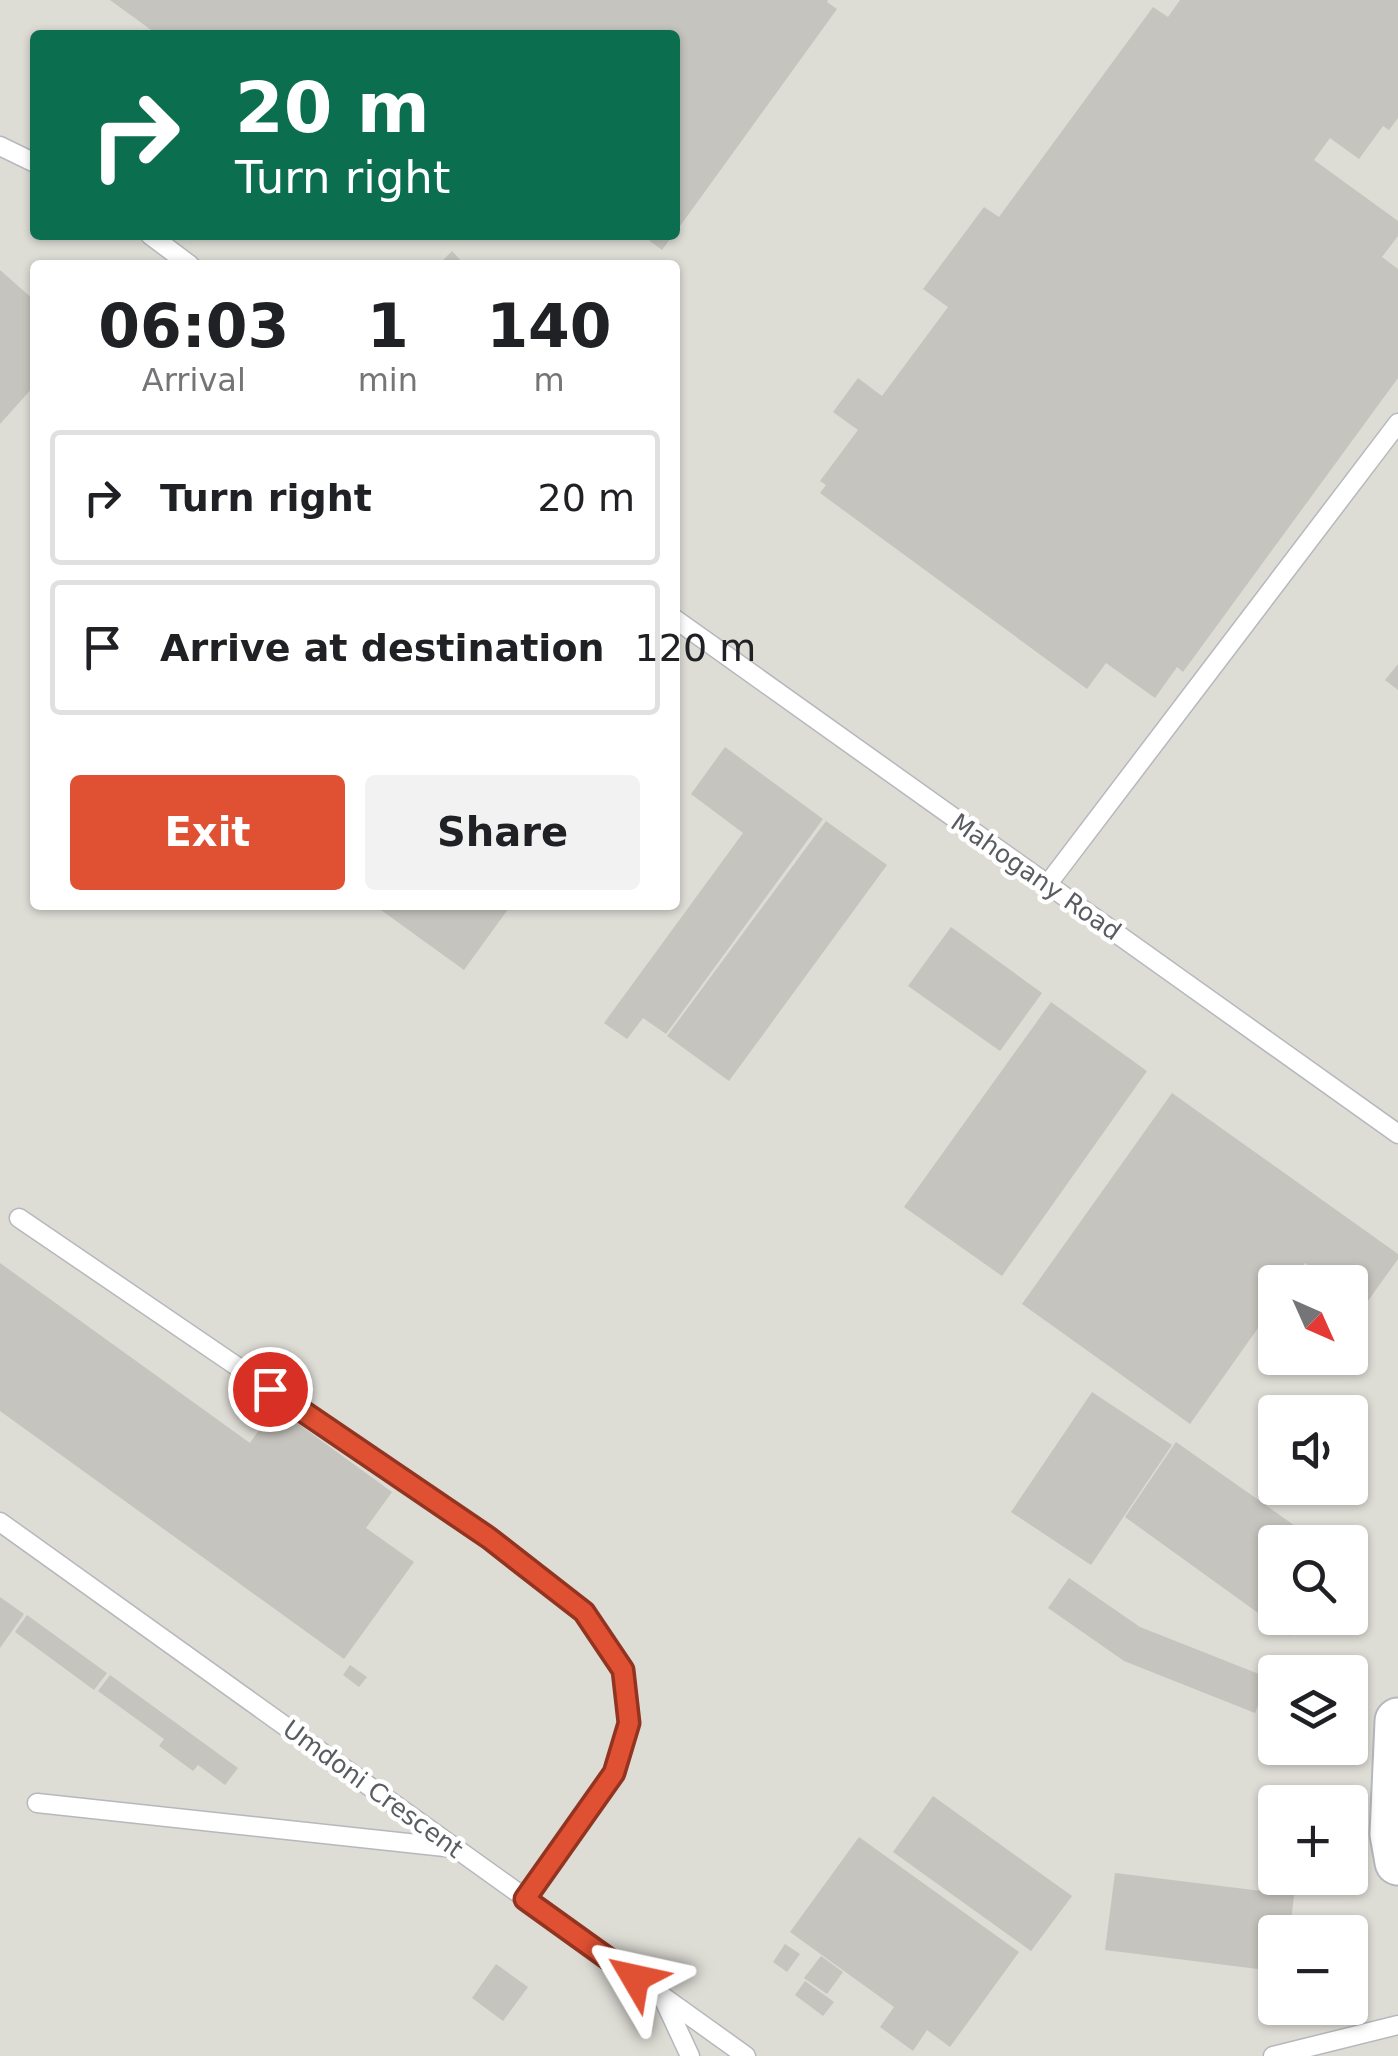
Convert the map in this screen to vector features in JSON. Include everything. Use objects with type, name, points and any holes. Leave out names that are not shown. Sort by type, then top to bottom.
[{"type":"street","points":[[1398,1721],[1394,1834],[1398,1862]]},
{"type":"lane","points":[[0,146],[30,160]]},
{"type":"lane","points":[[157,240],[183,260]]},
{"type":"lane","points":[[1047,884],[1398,423]]},
{"type":"lane","name":"Mahogany Road","points":[[680,624],[1398,1134]]},
{"type":"lane","points":[[20,1218],[489,1538],[584,1612],[623,1670],[629,1723],[614,1773],[525,1899]]},
{"type":"lane","name":"Umdoni Crescent","points":[[0,1522],[746,2056]]},
{"type":"lane","points":[[37,1803],[455,1848]]},
{"type":"lane","points":[[663,1998],[690,2056]]},
{"type":"lane","points":[[1274,2056],[1398,2025]]},
{"type":"shaded area","points":[[0,0],[1398,0],[1398,2056],[0,2056]]},
{"type":"building","points":[[110,0],[828,0],[837,9],[680,226],[680,30],[151,30]]},
{"type":"building","points":[[1180,0],[1398,0],[1398,118],[1389,130],[1383,126],[1359,159],[1330,138],[1314,160],[1398,221],[1398,236],[1382,257],[1398,269],[1398,378],[1183,672],[1177,667],[1155,698],[1106,663],[1087,689],[820,493],[826,485],[820,481],[858,430],[833,412],[858,378],[882,396],[948,307],[923,289],[984,207],[999,217],[1153,7],[1168,17]]},
{"type":"building","points":[[649,240],[669,240],[662,250]]},
{"type":"building","points":[[452,251],[460,260],[443,260]]},
{"type":"building","points":[[0,270],[30,297],[30,391],[0,424]]},
{"type":"building","points":[[1398,664],[1398,690],[1385,680]]},
{"type":"building","points":[[725,747],[823,819],[666,1034],[643,1018],[627,1039],[604,1023],[743,833],[691,794]]},
{"type":"building","points":[[826,821],[887,865],[729,1081],[667,1036]]},
{"type":"building","points":[[381,910],[507,910],[464,970]]},
{"type":"building","points":[[951,927],[1042,993],[1000,1051],[908,986]]},
{"type":"building","points":[[1051,1002],[1147,1071],[1002,1276],[904,1207]]},
{"type":"building","points":[[1172,1093],[1398,1254],[1368,1301],[1368,1265],[1258,1265],[1258,1328],[1190,1424],[1022,1304]]},
{"type":"building","points":[[0,1263],[250,1443],[275,1407],[392,1492],[366,1528],[414,1562],[344,1659],[0,1411]]},
{"type":"building","points":[[1092,1392],[1172,1445],[1091,1565],[1011,1512]]},
{"type":"building","points":[[1176,1442],[1258,1500],[1258,1505],[1265,1505],[1294,1525],[1258,1525],[1258,1613],[1125,1517]]},
{"type":"building","points":[[1069,1578],[1140,1627],[1258,1674],[1255,1713],[1124,1661],[1048,1608]]},
{"type":"building","points":[[0,1597],[24,1614],[0,1648]]},
{"type":"building","points":[[27,1615],[107,1673],[94,1690],[15,1632]]},
{"type":"building","points":[[350,1665],[367,1677],[359,1687],[343,1675]]},
{"type":"building","points":[[110,1675],[238,1768],[225,1785],[198,1765],[193,1771],[159,1746],[164,1739],[98,1691]]},
{"type":"building","points":[[933,1796],[1072,1896],[1031,1951],[893,1852]]},
{"type":"building","points":[[859,1837],[1019,1952],[950,2047],[927,2030],[913,2051],[880,2027],[894,2007],[790,1932]]},
{"type":"building","points":[[1115,1873],[1258,1891],[1258,1895],[1294,1895],[1292,1915],[1258,1915],[1258,1969],[1105,1950]]},
{"type":"building","points":[[785,1944],[800,1954],[787,1972],[773,1962]]},
{"type":"building","points":[[821,1956],[843,1972],[827,1994],[804,1978]]},
{"type":"building","points":[[496,1964],[528,1987],[503,2021],[472,1998]]},
{"type":"building","points":[[805,1981],[834,2002],[823,2016],[795,1995]]},
{"type":"route","points":[[270,1389],[489,1538],[584,1612],[623,1670],[629,1723],[614,1773],[525,1899],[635,1978]]}]
